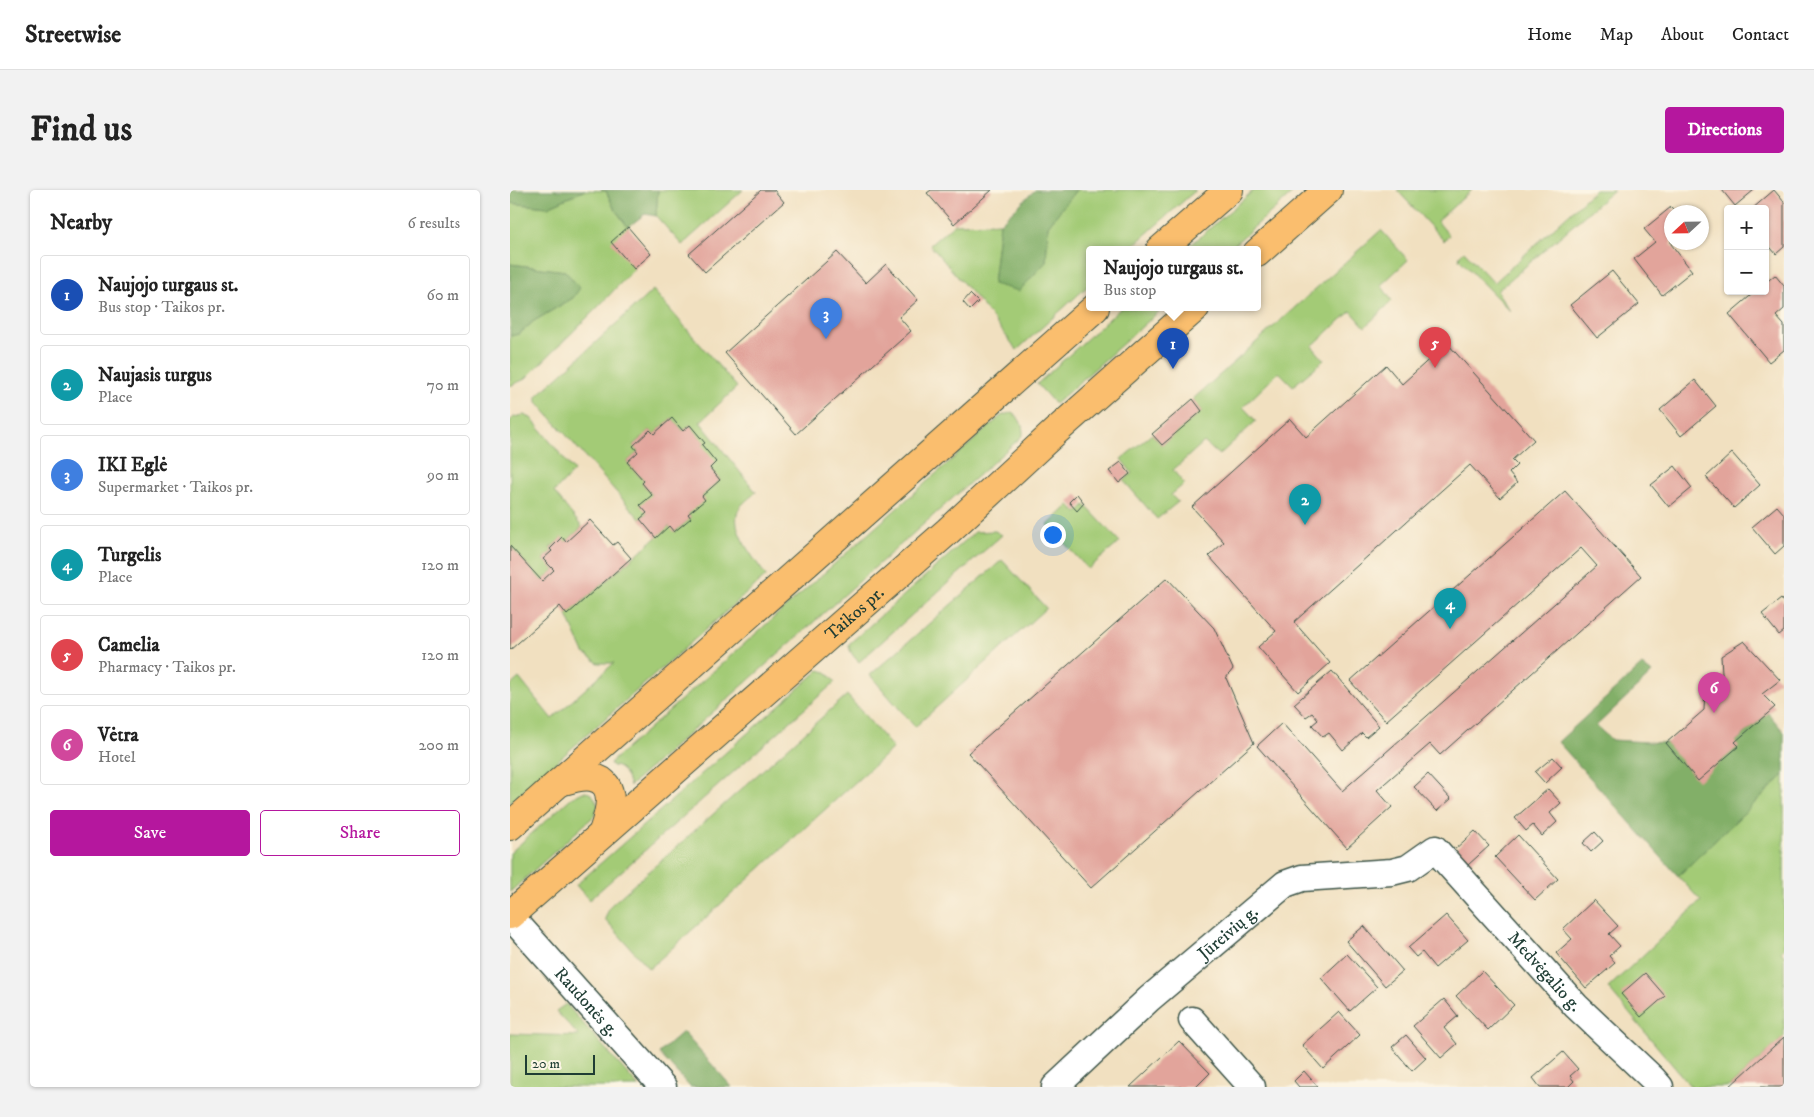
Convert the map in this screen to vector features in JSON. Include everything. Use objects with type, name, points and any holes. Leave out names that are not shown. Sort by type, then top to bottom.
[{"type":"main road","points":[[1165,246],[1229,190]]},
{"type":"main road","points":[[1261,249],[1328,190]]},
{"type":"main road","points":[[510,826],[1092,311]]},
{"type":"main road","name":"Taikos pr.","points":[[510,915],[948,531],[1055,432],[1192,311]]},
{"type":"main road","points":[[560,782],[582,777],[592,777],[604,784],[610,798],[610,811],[603,832]]},
{"type":"street","name":"Jūreivių g.","points":[[1055,1087],[1149,999],[1285,884],[1302,878],[1400,870],[1408,868],[1435,849]]},
{"type":"street","name":"Medvėgalio g.","points":[[1435,849],[1576,1006],[1660,1087]]},
{"type":"street","name":"Raudonės g.","points":[[510,915],[663,1087]]},
{"type":"street","points":[[1192,1020],[1252,1087]]},
{"type":"green space","points":[[510,190],[585,190],[548,207],[510,203]]},
{"type":"green space","points":[[585,190],[606,191],[614,208],[628,227],[634,269],[525,379],[510,386],[510,336],[519,334],[534,321],[573,298],[565,271],[510,264],[510,203],[548,207]]},
{"type":"green space","points":[[601,190],[658,190],[656,216],[645,214],[628,227],[614,208],[606,191]]},
{"type":"green space","points":[[658,190],[743,190],[682,245],[656,216]]},
{"type":"green space","points":[[1035,190],[1076,190],[1048,226],[1046,262],[1019,291],[993,284],[1000,223]]},
{"type":"green space","points":[[1076,190],[1196,190],[1133,246],[1086,246],[1086,288],[1017,350],[983,306],[930,245],[954,224],[1000,223],[993,284],[1046,262],[1048,226]]},
{"type":"green space","points":[[1254,190],[1296,190],[1233,246],[1190,246]]},
{"type":"green space","points":[[1397,190],[1472,190],[1437,221],[1449,235],[1444,241]]},
{"type":"green space","points":[[1595,190],[1614,190],[1497,291],[1510,311],[1459,259],[1464,251],[1494,283]]},
{"type":"green space","points":[[1381,230],[1408,260],[1381,285],[1392,301],[1365,327],[1351,311],[1312,346],[1324,360],[1293,386],[1279,372],[1243,407],[1256,421],[1219,455],[1204,442],[1173,470],[1184,484],[1171,495],[1178,502],[1157,519],[1124,481],[1132,473],[1121,459],[1152,434],[1162,445],[1202,411],[1193,399]]},
{"type":"green space","points":[[510,264],[565,271],[580,288],[573,298],[534,321],[519,334],[510,336]]},
{"type":"green space","points":[[653,290],[737,387],[700,422],[756,492],[739,509],[737,526],[750,553],[766,576],[510,803],[510,686],[519,678],[552,719],[614,663],[598,663],[584,653],[567,615],[669,526],[675,532],[691,518],[688,514],[704,500],[702,496],[720,480],[710,468],[702,445],[704,443],[690,425],[683,431],[672,418],[654,434],[650,430],[633,445],[638,452],[627,462],[644,481],[642,483],[652,495],[647,513],[640,519],[537,402],[537,396]]},
{"type":"green space","points":[[1118,311],[1160,311],[1055,404],[1037,384]]},
{"type":"green space","points":[[1012,412],[1019,419],[1022,428],[1023,434],[1019,439],[630,786],[622,770],[619,767],[612,766],[610,763],[1001,416]]},
{"type":"green space","points":[[524,415],[531,418],[574,471],[554,492],[582,527],[566,542],[562,538],[550,548],[552,551],[543,559],[554,570],[542,581],[510,546],[510,421],[514,417]]},
{"type":"green space","points":[[1069,505],[1077,513],[1085,505],[1120,542],[1088,569],[1048,525]]},
{"type":"green space","points":[[995,531],[1002,535],[859,662],[853,656],[849,644],[975,532]]},
{"type":"green space","points":[[1002,560],[1046,608],[915,727],[870,675]]},
{"type":"green space","points":[[1642,665],[1652,673],[1596,726],[1612,740],[1666,743],[1735,742],[1768,713],[1784,732],[1784,775],[1678,876],[1558,742]]},
{"type":"green space","points":[[819,670],[826,672],[835,682],[589,900],[576,885]]},
{"type":"green space","points":[[847,695],[893,748],[649,969],[605,919],[610,906]]},
{"type":"green space","points":[[1784,775],[1784,948],[1781,952],[1784,956],[1784,1037],[1729,1087],[1691,1087],[1608,988],[1701,901],[1678,876]]},
{"type":"green space","points":[[583,792],[591,794],[596,800],[598,806],[594,816],[510,892],[510,853],[571,798]]},
{"type":"green space","points":[[566,1004],[639,1087],[510,1087],[510,1034],[579,1036],[556,1011]]},
{"type":"green space","points":[[683,1032],[732,1087],[690,1087],[659,1053]]},
{"type":"building","points":[[761,190],[774,190],[784,202],[705,272],[689,254]]},
{"type":"building","points":[[931,190],[992,190],[954,224],[927,193]]},
{"type":"building","points":[[1722,190],[1754,190],[1736,205]]},
{"type":"building","points":[[1774,190],[1784,202],[1784,247],[1776,254],[1769,246],[1769,205],[1757,205]]},
{"type":"building","points":[[1664,213],[1664,250],[1676,250],[1692,271],[1662,295],[1634,259],[1655,242],[1644,229]]},
{"type":"building","points":[[628,227],[651,254],[634,269],[611,242]]},
{"type":"building","points":[[837,252],[866,283],[886,264],[918,300],[899,317],[911,331],[796,434],[725,353]]},
{"type":"building","points":[[1612,271],[1639,304],[1597,338],[1570,305]]},
{"type":"building","points":[[1775,275],[1784,286],[1784,309],[1776,316],[1784,325],[1784,350],[1769,362],[1729,314],[1751,295],[1769,295],[1769,280]]},
{"type":"building","points":[[970,294],[978,302],[970,310],[963,302]]},
{"type":"building","points":[[1447,343],[1534,440],[1512,460],[1517,465],[1509,473],[1517,483],[1500,498],[1470,465],[1294,622],[1330,663],[1298,692],[1258,647],[1276,631],[1209,556],[1224,542],[1192,507],[1290,419],[1306,437],[1386,365],[1402,384]]},
{"type":"building","points":[[1695,380],[1716,406],[1681,436],[1660,410]]},
{"type":"building","points":[[1193,399],[1202,411],[1162,445],[1152,434]]},
{"type":"building","points":[[672,418],[683,431],[690,425],[705,443],[702,445],[716,462],[710,468],[720,480],[702,496],[705,500],[688,514],[691,518],[674,532],[669,526],[656,538],[640,519],[647,513],[640,505],[652,495],[642,483],[644,481],[627,462],[638,452],[633,446],[650,430],[654,434]]},
{"type":"building","points":[[1732,453],[1760,485],[1734,508],[1706,477]]},
{"type":"building","points":[[1121,462],[1130,474],[1119,483],[1109,471]]},
{"type":"building","points":[[1675,466],[1692,488],[1669,507],[1651,485]]},
{"type":"building","points":[[1565,491],[1641,576],[1440,755],[1430,744],[1377,790],[1392,807],[1347,848],[1257,746],[1282,723],[1342,791],[1597,566],[1581,548],[1386,721],[1350,681]]},
{"type":"building","points":[[1077,494],[1084,503],[1077,511],[1069,502]]},
{"type":"building","points":[[1777,506],[1784,514],[1784,546],[1775,554],[1752,527]]},
{"type":"building","points":[[590,520],[613,545],[617,542],[631,558],[567,615],[560,606],[510,650],[510,546],[542,581],[554,570],[543,559],[552,551],[550,549],[562,537],[566,542]]},
{"type":"building","points":[[1167,578],[1214,628],[1233,669],[1226,678],[1254,743],[1091,888],[968,753]]},
{"type":"building","points":[[1781,599],[1784,603],[1784,631],[1779,635],[1762,614]]},
{"type":"building","points":[[1744,641],[1780,680],[1762,694],[1775,707],[1735,742],[1739,746],[1698,781],[1666,743],[1704,710],[1705,689],[1723,691],[1721,656]]},
{"type":"building","points":[[1332,671],[1379,726],[1366,737],[1362,733],[1343,750],[1329,733],[1323,737],[1312,725],[1318,720],[1312,713],[1306,717],[1294,704]]},
{"type":"building","points":[[1553,757],[1562,767],[1545,783],[1535,772]]},
{"type":"building","points":[[1428,774],[1451,799],[1437,811],[1414,787]]},
{"type":"building","points":[[1548,789],[1561,803],[1550,813],[1557,822],[1542,836],[1533,825],[1526,831],[1515,818]]},
{"type":"building","points":[[1475,831],[1489,846],[1468,865],[1454,850]]},
{"type":"building","points":[[1595,832],[1603,841],[1591,852],[1583,843]]},
{"type":"building","points":[[1518,835],[1558,879],[1535,900],[1495,857]]},
{"type":"building","points":[[1594,900],[1618,926],[1609,934],[1620,946],[1609,956],[1615,963],[1586,988],[1556,953],[1572,939],[1563,929]]},
{"type":"building","points":[[1446,915],[1468,940],[1435,968],[1422,952],[1416,957],[1408,948]]},
{"type":"building","points":[[1364,926],[1403,971],[1385,986],[1346,941]]},
{"type":"building","points":[[1347,954],[1377,987],[1350,1011],[1321,978]]},
{"type":"building","points":[[1482,971],[1514,1005],[1488,1030],[1456,996]]},
{"type":"building","points":[[1645,973],[1665,996],[1641,1017],[1621,994]]},
{"type":"building","points":[[1444,999],[1458,1016],[1444,1028],[1457,1044],[1441,1058],[1413,1026]]},
{"type":"building","points":[[1339,1012],[1360,1035],[1323,1069],[1302,1045]]},
{"type":"building","points":[[1406,1035],[1426,1058],[1412,1071],[1392,1047]]},
{"type":"building","points":[[1784,1037],[1784,1087],[1729,1087]]},
{"type":"building","points":[[1179,1041],[1210,1073],[1196,1087],[1130,1087]]},
{"type":"building","points":[[1563,1052],[1578,1069],[1570,1076],[1574,1081],[1568,1087],[1540,1087],[1533,1078]]},
{"type":"building","points":[[1304,1071],[1318,1087],[1299,1087],[1294,1081]]},
{"type":"place","name":"IKI Eglė","points":[[826,339]]},
{"type":"place","name":"Camelia","points":[[1435,368]]},
{"type":"place","name":"Naujojo turgaus st.","points":[[1173,369]]},
{"type":"place","name":"Naujasis turgus","points":[[1305,525]]},
{"type":"place","name":"Turgelis","points":[[1450,629]]},
{"type":"place","name":"Vėtra","points":[[1714,713]]}]
